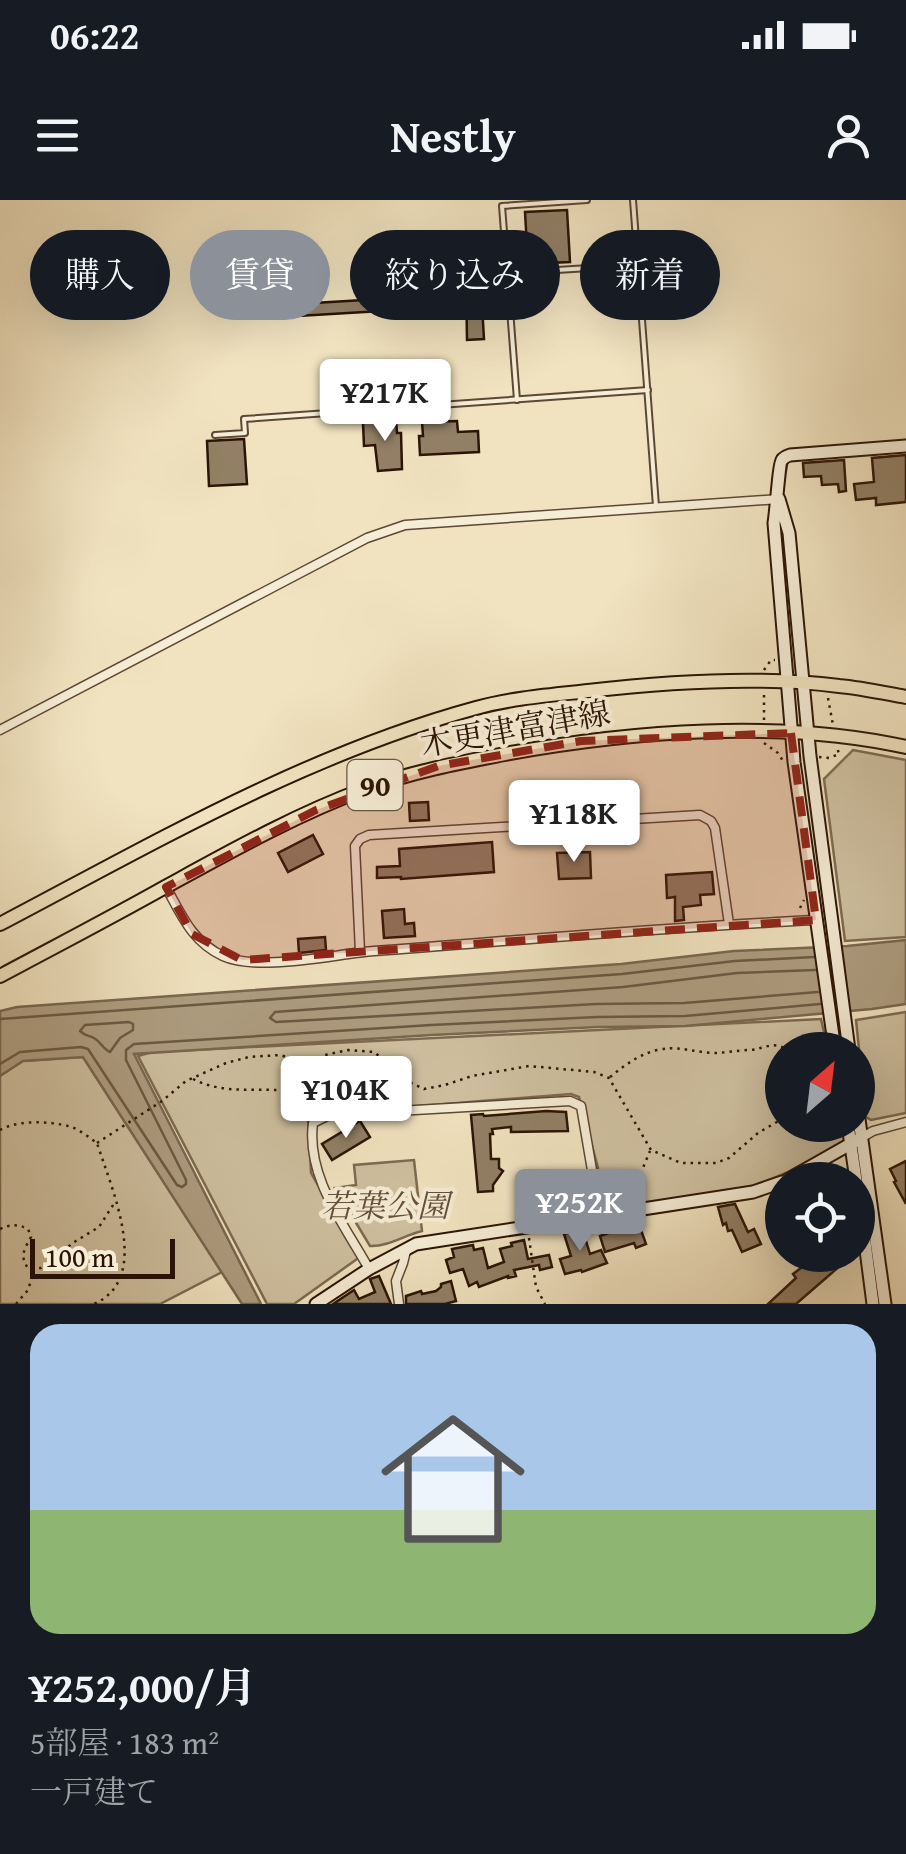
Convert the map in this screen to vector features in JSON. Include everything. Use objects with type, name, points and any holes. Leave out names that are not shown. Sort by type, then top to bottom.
[{"type":"main road","name":"木更津富津線","points":[[0,924],[274,782],[414,727],[478,707],[626,686],[764,682],[826,685],[906,697]]},
{"type":"main road","name":"木更津富津線","points":[[0,976],[217,858],[349,796],[438,766],[581,741],[642,735],[808,733],[906,747]]},
{"type":"street","points":[[846,1032],[826,940],[816,920],[792,733],[774,523],[779,466],[790,455],[906,446]]},
{"type":"street","points":[[0,730],[380,532],[405,526],[779,499]]},
{"type":"street","points":[[779,499],[789,533],[832,1032]]},
{"type":"street","points":[[360,952],[355,846],[369,835],[700,815],[715,828],[729,924]]},
{"type":"street","points":[[166,887],[192,934],[222,956],[273,962],[360,952],[816,920]]},
{"type":"street","points":[[370,1269],[323,1189],[312,1134],[314,1122],[329,1116],[570,1100],[581,1106],[600,1217]]},
{"type":"street","points":[[875,1130],[906,1122]]},
{"type":"street","points":[[819,1162],[855,1142]]},
{"type":"street","points":[[857,1142],[884,1304]]},
{"type":"street","points":[[316,1304],[416,1244],[765,1188]]},
{"type":"street","points":[[399,1304],[396,1281],[406,1249]]},
{"type":"street","points":[[869,1272],[873,1304]]},
{"type":"lane","points":[[504,230],[502,206],[587,200]]},
{"type":"lane","points":[[633,200],[635,230]]},
{"type":"lane","points":[[511,320],[517,400]]},
{"type":"lane","points":[[642,320],[656,506]]},
{"type":"lane","points":[[216,435],[244,433],[244,419],[648,390]]},
{"type":"path","points":[[771,660],[764,668],[764,742],[778,753]]},
{"type":"path","points":[[826,685],[838,754],[829,758]]},
{"type":"path","points":[[609,1078],[640,1055],[675,1047],[708,1053],[765,1047]]},
{"type":"path","points":[[97,1143],[192,1078],[226,1063],[280,1055],[314,1061],[348,1050],[374,1052],[401,1078],[424,1088],[530,1066],[594,1072],[609,1078],[650,1150],[682,1163],[716,1163],[729,1158],[765,1129]]},
{"type":"path","points":[[289,1091],[299,1061]]},
{"type":"path","points":[[192,1078],[207,1086],[236,1090],[314,1093],[338,1092],[401,1078]]},
{"type":"path","points":[[314,1093],[314,1122]]},
{"type":"path","points":[[0,1130],[8,1125],[31,1123],[71,1126],[97,1143],[124,1234],[125,1258],[122,1277],[114,1290],[94,1304]]},
{"type":"path","points":[[646,1210],[640,1175],[650,1150]]},
{"type":"path","points":[[0,1228],[19,1225],[28,1229],[30,1237],[23,1257],[28,1268],[34,1270],[57,1260],[71,1244],[99,1227],[115,1202]]},
{"type":"path","points":[[527,1226],[536,1287],[546,1304]]},
{"type":"path","points":[[16,1304],[28,1290],[34,1270]]},
{"type":"highlighted area","points":[[791,733],[816,920],[242,960],[192,934],[166,887],[316,810],[438,766],[581,741]]},
{"type":"green space","points":[[853,750],[906,760],[906,937],[845,941],[824,779]]},
{"type":"green space","points":[[906,1012],[906,1113],[875,1119],[875,1032],[857,1032],[856,1020]]},
{"type":"green space","points":[[821,1019],[824,1032],[765,1032],[765,1142],[845,1142],[807,1162],[765,1162],[765,1181],[751,1187],[609,1209],[579,1097],[571,1094],[308,1115],[311,1173],[358,1255],[294,1304],[267,1304],[138,1056],[152,1052]]},
{"type":"green space","points":[[83,1057],[222,1272],[160,1304],[0,1304],[0,1076],[22,1061]]},
{"type":"green space","name":"若葉公園","points":[[414,1160],[422,1231],[370,1246],[335,1188],[356,1185],[354,1165]]},
{"type":"water","points":[[906,940],[906,1004],[685,1026],[432,1035],[134,1054],[261,1304],[242,1304],[83,1057],[23,1061],[0,1076],[0,1011],[17,1007]]},
{"type":"building","points":[[567,210],[570,262],[560,262],[560,230],[526,230],[525,212]]},
{"type":"building","points":[[350,301],[350,313],[330,314],[330,302]]},
{"type":"building","points":[[467,320],[483,320],[484,339],[467,340]]},
{"type":"building","points":[[396,419],[397,433],[401,433],[402,469],[378,471],[375,445],[364,446],[363,423]]},
{"type":"building","points":[[457,421],[458,432],[478,431],[479,452],[420,455],[422,422]]},
{"type":"building","points":[[244,439],[247,484],[209,486],[207,441]]},
{"type":"building","points":[[906,455],[906,502],[876,505],[876,498],[856,500],[854,484],[874,482],[872,458]]},
{"type":"building","points":[[844,460],[846,491],[839,492],[838,484],[822,485],[821,476],[804,477],[803,463]]},
{"type":"building","points":[[428,802],[429,820],[410,821],[409,803]]},
{"type":"building","points":[[313,835],[323,854],[288,872],[278,853]]},
{"type":"building","points":[[492,842],[494,872],[377,878],[377,867],[400,866],[399,849]]},
{"type":"building","points":[[590,852],[591,878],[559,879],[557,853]]},
{"type":"building","points":[[712,872],[714,894],[700,895],[701,905],[683,907],[684,920],[675,921],[675,897],[667,898],[666,875]]},
{"type":"building","points":[[404,909],[405,924],[414,923],[415,936],[384,938],[382,911]]},
{"type":"building","points":[[325,937],[326,950],[299,953],[298,939]]},
{"type":"building","points":[[566,1112],[568,1131],[492,1129],[491,1159],[499,1159],[503,1171],[493,1191],[478,1192],[471,1115]]},
{"type":"building","points":[[360,1121],[370,1137],[332,1160],[322,1144]]},
{"type":"building","points":[[906,1161],[906,1204],[890,1169]]},
{"type":"building","points":[[735,1204],[748,1232],[754,1229],[761,1244],[742,1252],[732,1230],[728,1231],[726,1223],[723,1225],[718,1207]]},
{"type":"building","points":[[637,1219],[646,1244],[636,1248],[634,1243],[605,1252],[600,1236]]},
{"type":"building","points":[[582,1228],[590,1254],[601,1250],[607,1263],[565,1274],[560,1259],[571,1256],[564,1234]]},
{"type":"building","points":[[524,1240],[528,1259],[549,1255],[552,1267],[540,1270],[539,1265],[514,1270],[516,1276],[479,1287],[477,1282],[469,1286],[463,1269],[450,1273],[446,1260],[454,1257],[452,1249],[473,1245],[474,1250],[483,1248],[488,1268],[504,1262],[500,1249]]},
{"type":"building","points":[[833,1272],[796,1304],[768,1304],[796,1278],[793,1274]]},
{"type":"building","points":[[379,1276],[391,1304],[333,1304],[354,1290],[359,1299],[375,1292],[370,1279]]},
{"type":"building","points":[[451,1281],[456,1301],[406,1304],[406,1296],[436,1291],[441,1284]]}]
